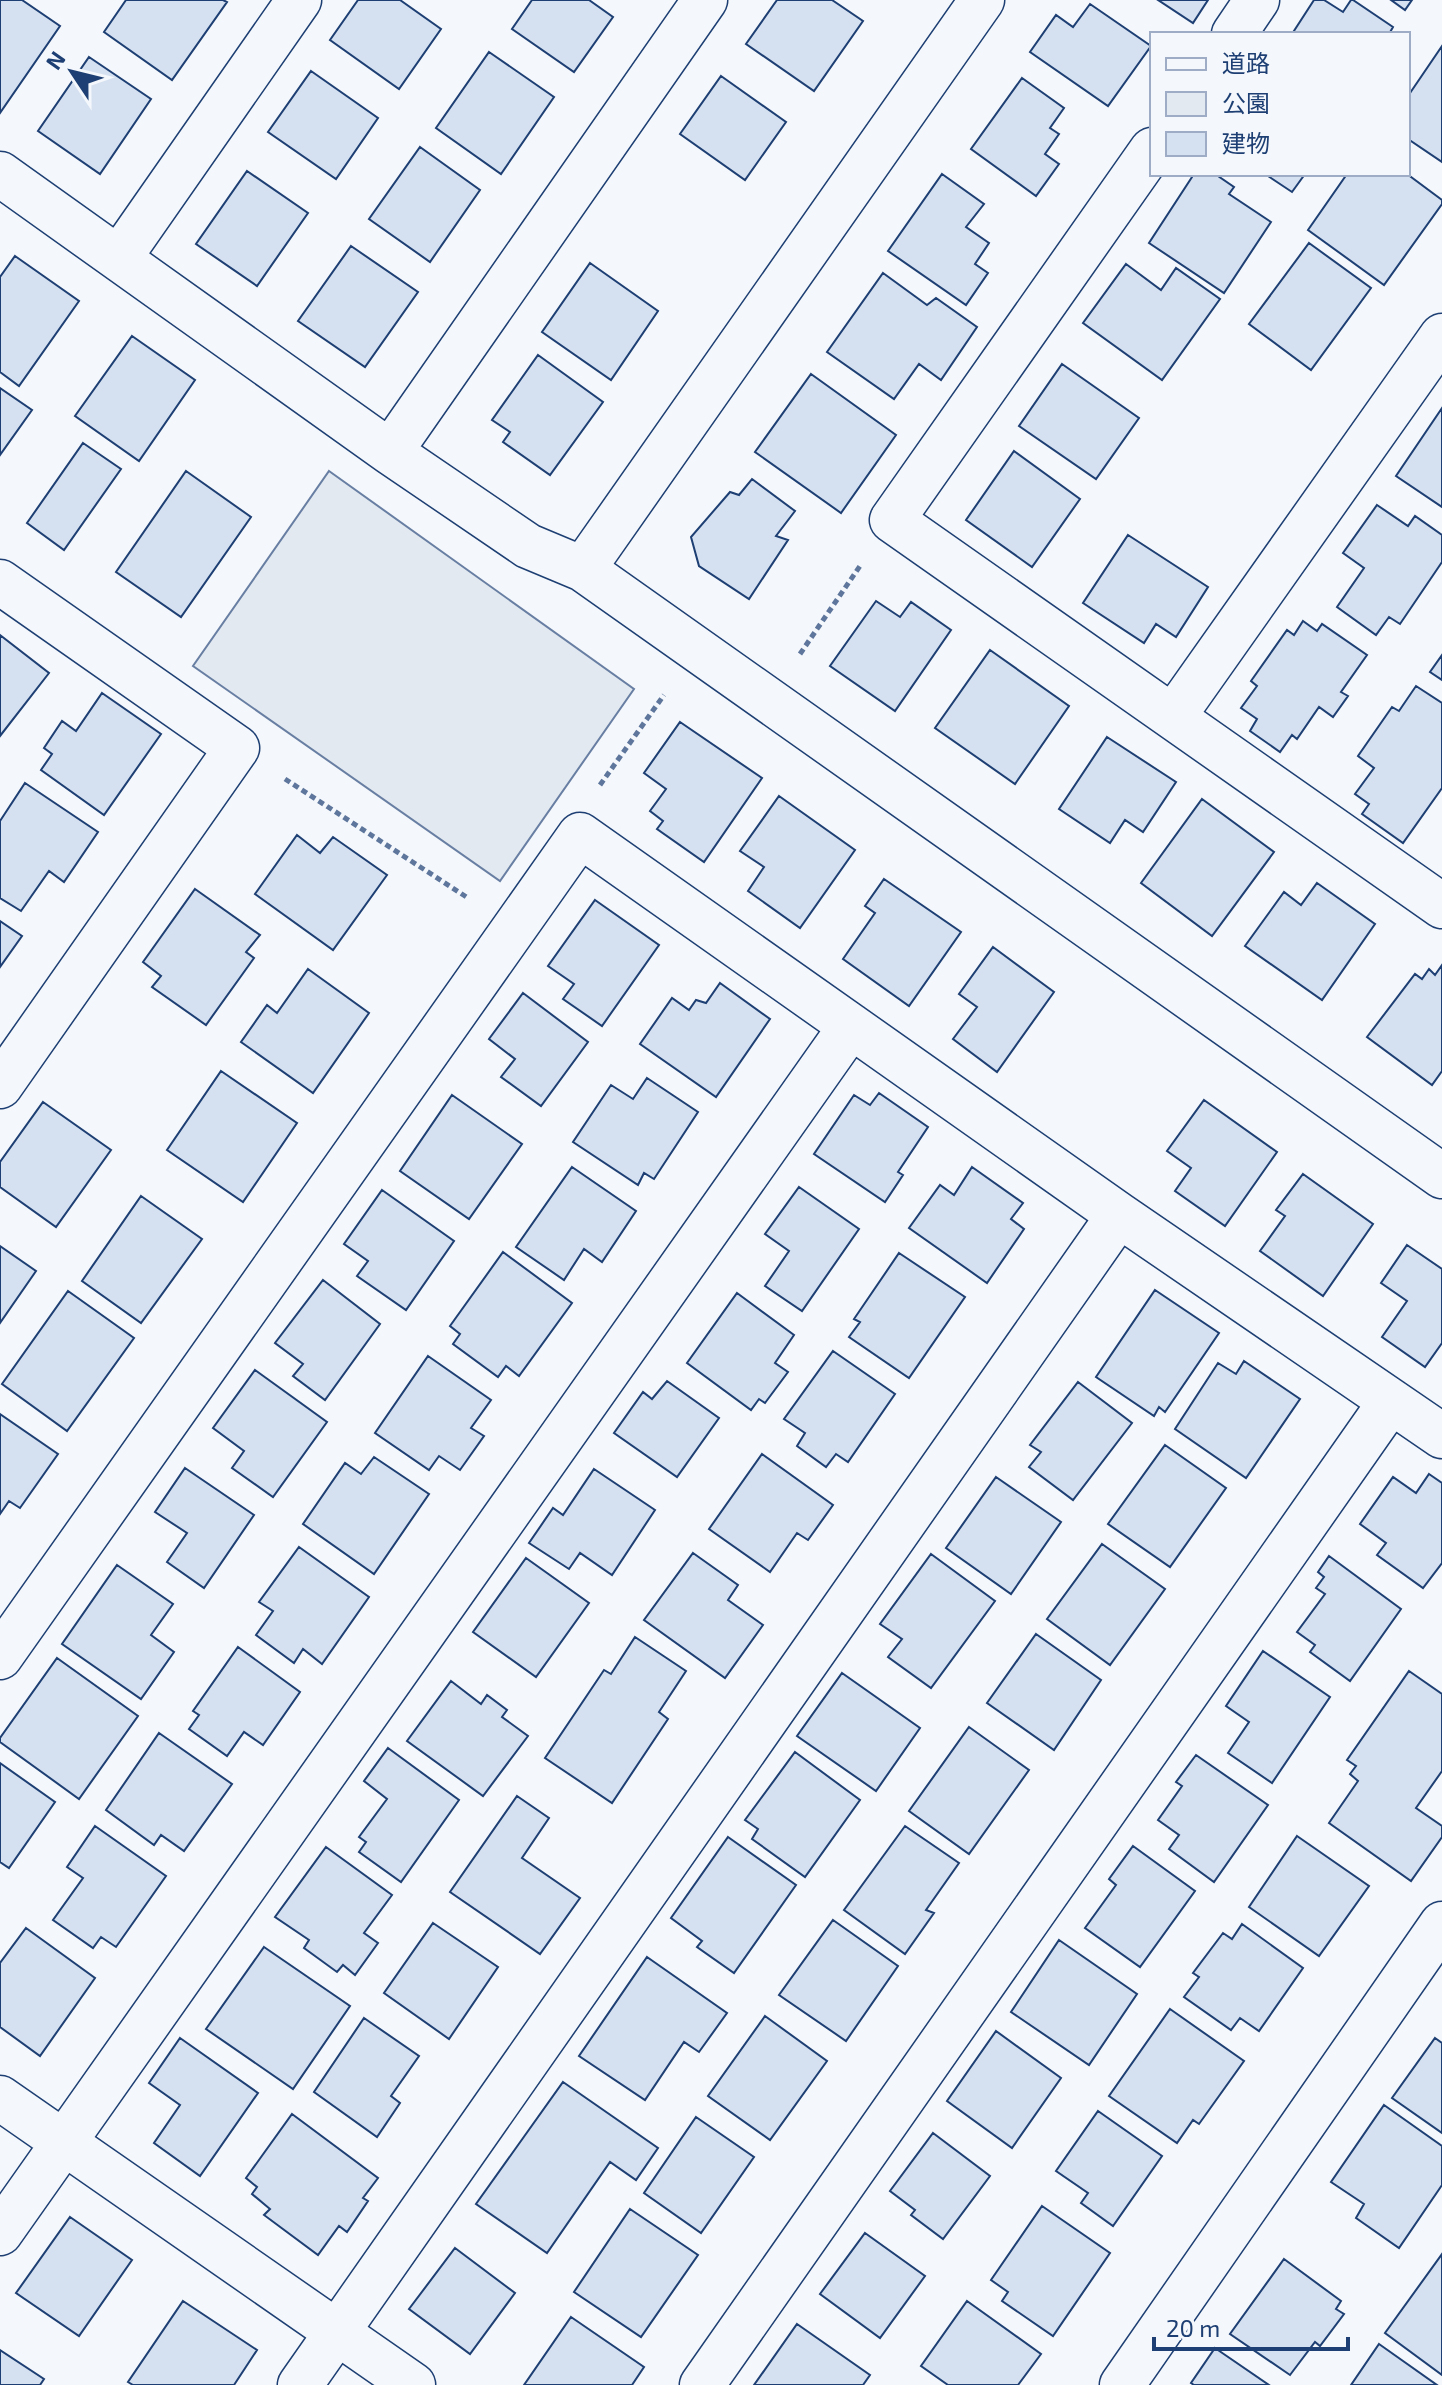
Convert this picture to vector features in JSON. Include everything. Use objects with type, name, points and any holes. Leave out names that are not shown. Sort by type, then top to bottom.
[{"type":"street","points":[[119,258],[299,0]]},
{"type":"street","points":[[390,452],[705,0]]},
{"type":"street","points":[[583,569],[982,0]]},
{"type":"street","points":[[1235,32],[1257,0]]},
{"type":"street","points":[[1150,153],[892,520],[1442,906]]},
{"type":"street","points":[[0,174],[390,452],[528,546],[583,569],[1442,1176]]},
{"type":"street","points":[[1173,717],[1442,336]]},
{"type":"street","points":[[0,582],[237,748],[0,1086]]},
{"type":"street","points":[[0,1657],[580,835],[1119,1215],[1442,1436]]},
{"type":"street","points":[[0,2233],[851,1026]]},
{"type":"street","points":[[300,2385],[1119,1215]]},
{"type":"street","points":[[702,2385],[1391,1401]]},
{"type":"street","points":[[1122,2385],[1442,1924]]},
{"type":"street","points":[[0,2098],[413,2385]]},
{"type":"path","points":[[794,662],[892,520]]},
{"type":"path","points":[[580,835],[580,813],[667,693]]},
{"type":"path","points":[[237,748],[514,928]]},
{"type":"green space","points":[[329,471],[634,689],[500,881],[193,666]]},
{"type":"building","points":[[0,0],[22,0],[60,26],[0,113]]},
{"type":"building","points":[[126,0],[227,2],[172,80],[104,32]]},
{"type":"building","points":[[358,0],[400,0],[441,29],[399,89],[330,40]]},
{"type":"building","points":[[532,0],[589,0],[613,17],[574,72],[512,29]]},
{"type":"building","points":[[777,0],[832,0],[863,21],[814,91],[746,44]]},
{"type":"building","points":[[1158,0],[1208,0],[1193,23]]},
{"type":"building","points":[[1314,0],[1324,0],[1343,12],[1353,0],[1393,27],[1390,32],[1293,32]]},
{"type":"building","points":[[1391,0],[1412,0],[1405,10]]},
{"type":"building","points":[[1090,4],[1150,45],[1108,106],[1030,52],[1056,15],[1073,27]]},
{"type":"building","points":[[1442,46],[1442,162],[1410,140],[1410,93]]},
{"type":"building","points":[[489,52],[554,97],[501,174],[436,128]]},
{"type":"building","points":[[89,57],[151,99],[100,174],[38,131]]},
{"type":"building","points":[[311,71],[378,118],[336,179],[268,132]]},
{"type":"building","points":[[721,76],[786,122],[745,180],[680,134]]},
{"type":"building","points":[[1022,78],[1064,108],[1050,128],[1059,134],[1045,154],[1059,164],[1036,196],[971,149]]},
{"type":"building","points":[[420,147],[480,190],[430,262],[369,219]]},
{"type":"building","points":[[247,171],[308,213],[257,286],[196,244]]},
{"type":"building","points":[[942,174],[984,204],[966,227],[989,243],[975,264],[988,273],[966,305],[888,251]]},
{"type":"building","points":[[1193,176],[1218,176],[1234,187],[1229,194],[1271,222],[1224,293],[1149,243]]},
{"type":"building","points":[[1268,176],[1304,176],[1292,192]]},
{"type":"building","points":[[1346,176],[1410,176],[1442,200],[1384,285],[1308,230]]},
{"type":"building","points":[[1309,243],[1371,288],[1311,370],[1249,324]]},
{"type":"building","points":[[351,246],[418,292],[365,367],[298,321]]},
{"type":"building","points":[[15,256],[79,301],[19,386],[0,372],[0,277]]},
{"type":"building","points":[[590,263],[658,311],[611,380],[542,332]]},
{"type":"building","points":[[1126,264],[1161,290],[1176,268],[1220,299],[1162,380],[1083,323]]},
{"type":"building","points":[[883,273],[927,305],[936,298],[977,327],[941,380],[919,364],[894,399],[827,352]]},
{"type":"building","points":[[132,336],[195,380],[139,461],[75,416]]},
{"type":"building","points":[[538,355],[603,402],[550,475],[503,442],[510,432],[492,420]]},
{"type":"building","points":[[1062,364],[1139,418],[1096,479],[1019,426]]},
{"type":"building","points":[[811,374],[896,435],[841,513],[755,452]]},
{"type":"building","points":[[0,388],[32,410],[0,455]]},
{"type":"building","points":[[1442,408],[1442,507],[1396,476]]},
{"type":"building","points":[[83,443],[121,469],[64,550],[27,523]]},
{"type":"building","points":[[1014,451],[1080,499],[1032,567],[966,520]]},
{"type":"building","points":[[186,471],[251,517],[181,617],[116,572]]},
{"type":"building","points":[[752,479],[795,511],[776,536],[788,540],[749,599],[699,566],[691,537],[730,492],[739,495]]},
{"type":"building","points":[[1377,505],[1408,526],[1415,516],[1442,535],[1442,562],[1400,624],[1389,617],[1376,635],[1337,607],[1364,568],[1343,553]]},
{"type":"building","points":[[1128,535],[1208,587],[1176,637],[1156,624],[1144,643],[1083,603]]},
{"type":"building","points":[[876,601],[900,617],[911,602],[951,630],[895,711],[830,666]]},
{"type":"building","points":[[1303,621],[1317,631],[1322,624],[1367,655],[1341,692],[1348,696],[1333,717],[1319,707],[1297,739],[1292,735],[1280,752],[1250,731],[1257,719],[1241,708],[1257,686],[1251,681],[1287,630],[1294,635]]},
{"type":"building","points":[[0,635],[49,673],[0,736]]},
{"type":"building","points":[[990,650],[1069,706],[1015,784],[935,728]]},
{"type":"building","points":[[1442,655],[1442,680],[1430,672]]},
{"type":"building","points":[[1416,686],[1442,703],[1442,788],[1403,843],[1362,814],[1369,804],[1355,794],[1374,768],[1358,756],[1392,707],[1399,711]]},
{"type":"building","points":[[102,693],[161,734],[104,815],[41,770],[52,754],[44,748],[62,721],[76,731]]},
{"type":"building","points":[[680,722],[762,778],[704,862],[657,829],[663,821],[650,811],[666,789],[644,773]]},
{"type":"building","points":[[1107,737],[1176,782],[1143,832],[1125,820],[1110,843],[1059,809]]},
{"type":"building","points":[[25,783],[98,832],[64,882],[49,871],[21,911],[0,898],[0,821]]},
{"type":"building","points":[[779,796],[855,850],[800,928],[748,891],[764,867],[740,851]]},
{"type":"building","points":[[1202,799],[1274,852],[1212,936],[1141,883]]},
{"type":"building","points":[[297,835],[320,853],[333,837],[387,875],[333,950],[255,894]]},
{"type":"building","points":[[884,879],[961,932],[909,1006],[843,959],[875,913],[865,906]]},
{"type":"building","points":[[1317,883],[1375,924],[1322,1000],[1245,946],[1284,892],[1301,905]]},
{"type":"building","points":[[195,889],[260,935],[246,952],[254,958],[206,1025],[152,987],[161,976],[143,962]]},
{"type":"building","points":[[595,900],[659,945],[602,1026],[563,999],[574,984],[548,966]]},
{"type":"building","points":[[0,921],[22,936],[0,967]]},
{"type":"building","points":[[993,947],[1054,992],[997,1072],[953,1039],[977,1007],[959,994]]},
{"type":"building","points":[[1442,965],[1442,1071],[1432,1085],[1367,1037],[1415,974],[1422,979],[1429,969],[1435,975]]},
{"type":"building","points":[[308,969],[369,1013],[313,1093],[241,1042],[267,1005],[277,1013]]},
{"type":"building","points":[[720,983],[770,1019],[716,1097],[640,1044],[672,998],[689,1010],[696,1000],[706,1003]]},
{"type":"building","points":[[523,993],[588,1042],[541,1106],[501,1077],[515,1059],[489,1039]]},
{"type":"building","points":[[221,1071],[297,1123],[243,1202],[167,1150]]},
{"type":"building","points":[[647,1078],[698,1112],[654,1179],[644,1173],[638,1185],[573,1142],[611,1085],[633,1099]]},
{"type":"building","points":[[879,1093],[928,1127],[898,1172],[903,1175],[885,1202],[814,1154],[854,1095],[870,1105]]},
{"type":"building","points":[[452,1095],[522,1144],[469,1219],[400,1171]]},
{"type":"building","points":[[1204,1100],[1277,1152],[1225,1226],[1175,1191],[1191,1168],[1167,1151]]},
{"type":"building","points":[[43,1102],[111,1150],[56,1227],[0,1187],[0,1162]]},
{"type":"building","points":[[572,1167],[636,1211],[602,1262],[584,1249],[564,1280],[516,1247]]},
{"type":"building","points":[[972,1167],[1023,1203],[1011,1219],[1024,1229],[987,1283],[909,1228],[940,1185],[954,1195]]},
{"type":"building","points":[[1303,1174],[1373,1224],[1323,1296],[1260,1251],[1285,1216],[1276,1210]]},
{"type":"building","points":[[799,1187],[859,1229],[802,1311],[765,1286],[789,1251],[765,1234]]},
{"type":"building","points":[[382,1190],[454,1241],[406,1310],[357,1276],[368,1261],[344,1244]]},
{"type":"building","points":[[141,1196],[202,1239],[141,1323],[82,1281]]},
{"type":"building","points":[[1407,1245],[1442,1269],[1442,1343],[1425,1367],[1382,1337],[1407,1301],[1381,1283]]},
{"type":"building","points":[[0,1246],[36,1271],[0,1323]]},
{"type":"building","points":[[503,1252],[572,1303],[519,1376],[506,1366],[498,1377],[453,1344],[460,1334],[450,1326]]},
{"type":"building","points":[[899,1253],[965,1297],[909,1378],[849,1337],[860,1322],[854,1319]]},
{"type":"building","points":[[323,1280],[380,1324],[325,1400],[293,1376],[303,1364],[275,1343]]},
{"type":"building","points":[[1155,1290],[1219,1333],[1165,1412],[1159,1407],[1154,1416],[1096,1377]]},
{"type":"building","points":[[68,1291],[134,1338],[67,1431],[2,1384]]},
{"type":"building","points":[[737,1293],[794,1335],[775,1363],[788,1372],[765,1403],[759,1399],[751,1410],[687,1363]]},
{"type":"building","points":[[833,1351],[895,1394],[848,1462],[836,1454],[826,1467],[797,1446],[805,1433],[784,1419]]},
{"type":"building","points":[[428,1356],[491,1400],[471,1428],[484,1436],[460,1470],[439,1456],[429,1470],[375,1433]]},
{"type":"building","points":[[1244,1361],[1300,1399],[1246,1478],[1175,1429],[1218,1363],[1236,1374]]},
{"type":"building","points":[[255,1370],[327,1422],[273,1497],[232,1468],[244,1451],[213,1428]]},
{"type":"building","points":[[667,1381],[719,1418],[677,1477],[614,1433],[643,1392],[652,1399]]},
{"type":"building","points":[[1078,1382],[1132,1423],[1073,1500],[1029,1467],[1041,1452],[1030,1445]]},
{"type":"building","points":[[0,1414],[58,1454],[20,1508],[9,1501],[0,1514]]},
{"type":"building","points":[[1165,1445],[1226,1488],[1170,1567],[1108,1524]]},
{"type":"building","points":[[762,1454],[833,1505],[808,1540],[797,1533],[770,1572],[709,1529]]},
{"type":"building","points":[[374,1457],[429,1494],[374,1574],[303,1524],[345,1463],[361,1474]]},
{"type":"building","points":[[185,1468],[254,1515],[204,1588],[167,1562],[187,1533],[155,1512]]},
{"type":"building","points":[[594,1469],[655,1510],[612,1575],[580,1553],[569,1569],[529,1543],[553,1508],[563,1515]]},
{"type":"building","points":[[1429,1474],[1442,1483],[1442,1563],[1423,1588],[1377,1555],[1386,1543],[1360,1524],[1393,1477],[1416,1493]]},
{"type":"building","points":[[996,1477],[1061,1522],[1011,1594],[946,1548]]},
{"type":"building","points":[[1102,1544],[1165,1589],[1110,1665],[1047,1619]]},
{"type":"building","points":[[299,1547],[369,1597],[322,1664],[303,1649],[294,1663],[256,1635],[273,1611],[259,1602]]},
{"type":"building","points":[[693,1553],[738,1585],[728,1600],[763,1625],[725,1678],[644,1620]]},
{"type":"building","points":[[931,1554],[995,1601],[931,1688],[888,1657],[902,1639],[880,1624]]},
{"type":"building","points":[[1329,1556],[1401,1609],[1350,1681],[1310,1652],[1315,1645],[1297,1632],[1325,1594],[1316,1588],[1324,1577],[1318,1572]]},
{"type":"building","points":[[526,1558],[589,1603],[536,1677],[473,1632]]},
{"type":"building","points":[[117,1565],[173,1604],[151,1635],[174,1652],[141,1699],[62,1644]]},
{"type":"building","points":[[1036,1634],[1101,1680],[1054,1750],[987,1703]]},
{"type":"building","points":[[635,1637],[686,1671],[659,1712],[668,1719],[612,1803],[545,1758],[604,1670],[611,1674]]},
{"type":"building","points":[[238,1647],[300,1692],[263,1745],[244,1732],[227,1756],[189,1729],[199,1715],[193,1711]]},
{"type":"building","points":[[1263,1651],[1330,1697],[1272,1783],[1228,1753],[1249,1722],[1226,1706]]},
{"type":"building","points":[[57,1658],[138,1716],[79,1799],[0,1742]]},
{"type":"building","points":[[1409,1671],[1442,1694],[1442,1771],[1416,1808],[1442,1826],[1442,1837],[1411,1881],[1329,1823],[1358,1781],[1350,1774],[1356,1766],[1347,1760]]},
{"type":"building","points":[[842,1673],[920,1728],[876,1791],[797,1736]]},
{"type":"building","points":[[451,1681],[481,1704],[487,1695],[507,1710],[502,1717],[528,1736],[483,1796],[407,1741]]},
{"type":"building","points":[[969,1727],[1029,1770],[969,1854],[909,1811]]},
{"type":"building","points":[[159,1733],[232,1784],[184,1851],[161,1835],[154,1845],[106,1810]]},
{"type":"building","points":[[388,1748],[459,1800],[401,1882],[359,1852],[366,1842],[359,1837],[387,1799],[364,1781]]},
{"type":"building","points":[[795,1752],[860,1800],[805,1877],[752,1839],[758,1829],[745,1820]]},
{"type":"building","points":[[1196,1755],[1268,1805],[1214,1882],[1169,1849],[1179,1835],[1158,1820],[1182,1786],[1176,1782]]},
{"type":"building","points":[[0,1763],[55,1802],[9,1868],[0,1862]]},
{"type":"building","points":[[517,1796],[549,1818],[522,1858],[580,1898],[540,1954],[450,1892]]},
{"type":"building","points":[[95,1826],[166,1876],[116,1947],[101,1937],[93,1948],[53,1920],[83,1878],[67,1867]]},
{"type":"building","points":[[905,1826],[959,1863],[926,1910],[934,1913],[905,1954],[844,1910]]},
{"type":"building","points":[[1297,1836],[1369,1886],[1319,1956],[1249,1907]]},
{"type":"building","points":[[728,1837],[796,1885],[734,1973],[697,1947],[702,1941],[671,1918]]},
{"type":"building","points":[[1133,1846],[1195,1891],[1140,1967],[1085,1928],[1116,1885],[1109,1879]]},
{"type":"building","points":[[326,1847],[392,1895],[364,1933],[378,1943],[355,1975],[343,1965],[337,1972],[304,1948],[309,1940],[275,1917]]},
{"type":"building","points":[[833,1920],[898,1966],[846,2041],[779,1995]]},
{"type":"building","points":[[433,1923],[498,1967],[449,2039],[384,1993]]},
{"type":"building","points":[[1242,1924],[1303,1968],[1259,2031],[1240,2018],[1231,2030],[1184,1997],[1199,1977],[1193,1973],[1223,1933],[1232,1939]]},
{"type":"building","points":[[26,1928],[95,1978],[40,2056],[0,2027],[0,1963]]},
{"type":"building","points":[[1059,1940],[1137,1994],[1089,2065],[1011,2012]]},
{"type":"building","points":[[264,1947],[350,2006],[293,2089],[206,2029]]},
{"type":"building","points":[[647,1957],[727,2013],[699,2052],[684,2042],[645,2100],[579,2056]]},
{"type":"building","points":[[1170,2009],[1244,2061],[1199,2124],[1193,2120],[1177,2143],[1109,2096]]},
{"type":"building","points":[[765,2016],[827,2061],[770,2140],[708,2096]]},
{"type":"building","points":[[364,2018],[419,2056],[391,2096],[400,2103],[377,2137],[314,2092]]},
{"type":"building","points":[[996,2031],[1061,2078],[1012,2148],[947,2101]]},
{"type":"building","points":[[180,2038],[258,2093],[200,2176],[154,2143],[180,2105],[149,2083]]},
{"type":"building","points":[[1435,2038],[1442,2043],[1442,2133],[1392,2098]]},
{"type":"building","points":[[563,2082],[658,2148],[636,2180],[610,2162],[547,2253],[476,2204]]},
{"type":"building","points":[[1384,2105],[1442,2146],[1442,2185],[1399,2248],[1356,2218],[1364,2204],[1331,2182]]},
{"type":"building","points":[[1098,2111],[1162,2156],[1113,2226],[1081,2203],[1088,2193],[1056,2171]]},
{"type":"building","points":[[292,2114],[378,2178],[363,2198],[368,2201],[347,2232],[339,2226],[318,2255],[264,2215],[270,2209],[252,2194],[257,2187],[246,2178]]},
{"type":"building","points":[[696,2117],[754,2157],[701,2233],[644,2193]]},
{"type":"building","points":[[933,2133],[990,2176],[943,2239],[911,2215],[915,2210],[890,2191]]},
{"type":"building","points":[[1042,2206],[1110,2253],[1053,2336],[1002,2301],[1008,2292],[991,2280]]},
{"type":"building","points":[[630,2209],[698,2255],[641,2337],[574,2292]]},
{"type":"building","points":[[70,2217],[132,2260],[79,2336],[16,2293]]},
{"type":"building","points":[[865,2233],[925,2276],[880,2338],[820,2294]]},
{"type":"building","points":[[455,2248],[515,2293],[470,2354],[409,2309]]},
{"type":"building","points":[[1442,2254],[1442,2375],[1385,2333]]},
{"type":"building","points":[[1284,2259],[1341,2301],[1336,2309],[1344,2314],[1320,2346],[1315,2342],[1290,2375],[1230,2334]]},
{"type":"building","points":[[183,2301],[257,2350],[234,2385],[133,2385],[128,2382]]},
{"type":"building","points":[[967,2301],[1041,2354],[1018,2385],[948,2385],[921,2366]]},
{"type":"building","points":[[571,2317],[644,2367],[632,2385],[524,2385]]},
{"type":"building","points":[[797,2324],[870,2375],[863,2385],[754,2385]]},
{"type":"building","points":[[1379,2344],[1437,2385],[1351,2385]]},
{"type":"building","points":[[1215,2348],[1269,2385],[1191,2383]]},
{"type":"building","points":[[0,2350],[44,2379],[40,2385],[0,2385]]}]
